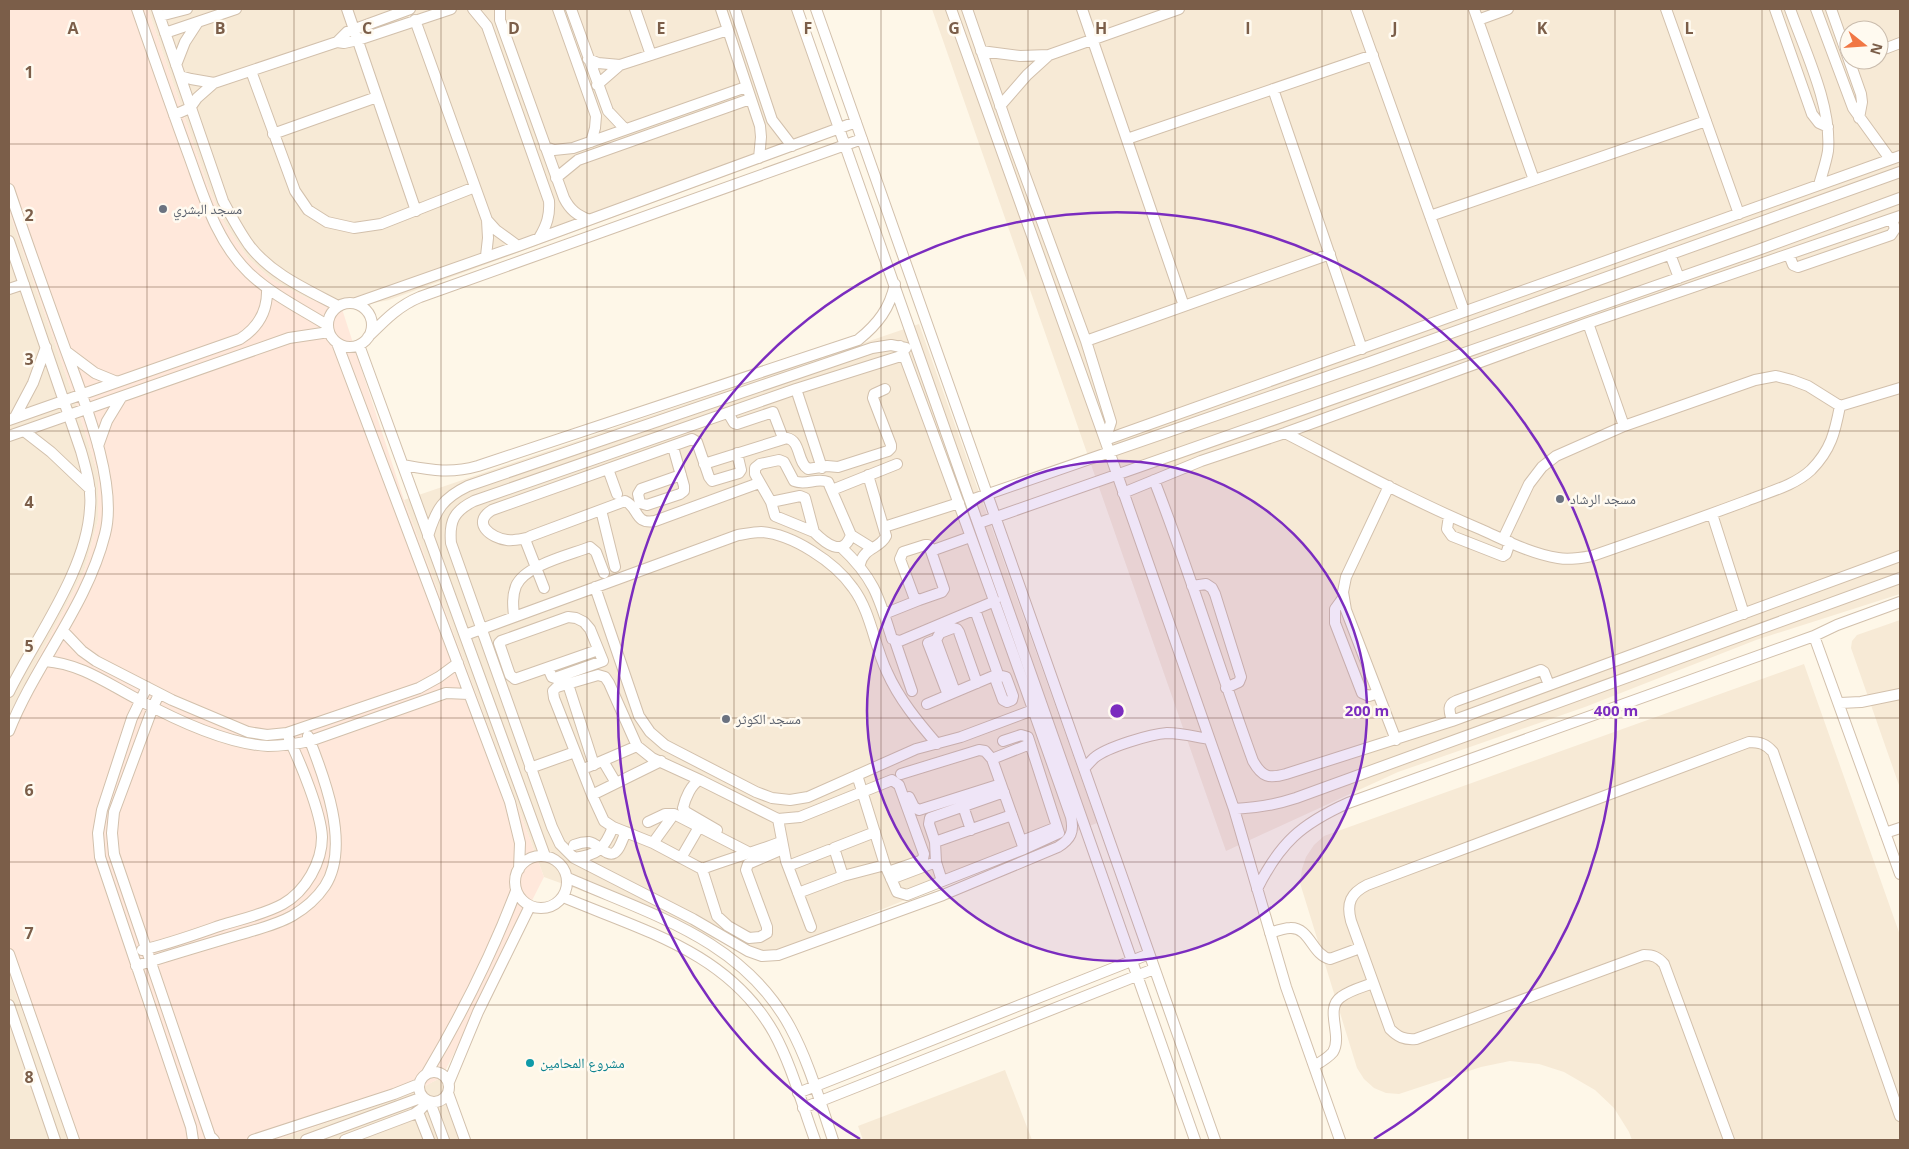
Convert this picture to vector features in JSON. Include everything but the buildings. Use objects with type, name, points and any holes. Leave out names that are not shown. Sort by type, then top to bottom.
[{"type":"street","points":[[137,9],[208,208],[220,235],[233,255],[249,272],[267,288],[328,329],[337,343],[516,822],[520,843],[519,869],[515,883],[519,897],[530,906],[544,909],[558,903],[563,898],[568,878],[560,863],[553,858],[545,856],[530,858],[519,869]]},
{"type":"street","points":[[187,9],[158,13],[223,201],[249,245],[264,262],[282,276],[338,306]]},
{"type":"street","points":[[165,32],[236,9]]},
{"type":"street","points":[[347,9],[416,211]]},
{"type":"street","points":[[337,42],[347,32],[410,9]]},
{"type":"street","points":[[174,115],[190,108],[197,98],[214,83],[337,42],[344,43],[358,40],[451,9]]},
{"type":"street","points":[[473,9],[487,26],[549,201],[550,214],[539,238]]},
{"type":"street","points":[[500,9],[500,20],[564,198],[578,216],[589,220]]},
{"type":"street","points":[[558,9],[596,116],[591,142]]},
{"type":"street","points":[[571,9],[608,111],[625,129]]},
{"type":"street","points":[[635,9],[650,55]]},
{"type":"street","points":[[721,9],[760,126],[759,158]]},
{"type":"street","points":[[735,9],[772,120],[792,146]]},
{"type":"street","points":[[797,9],[1195,1140]]},
{"type":"street","points":[[816,9],[1215,1140]]},
{"type":"street","points":[[951,9],[1109,451],[1234,809],[1286,986],[1340,1140]]},
{"type":"street","points":[[967,9],[1000,106],[1086,341],[1111,422],[1105,440]]},
{"type":"street","points":[[1082,9],[1184,306]]},
{"type":"street","points":[[981,52],[1020,56],[1049,55],[1179,9]]},
{"type":"street","points":[[1356,9],[1464,311]]},
{"type":"street","points":[[1474,9],[1534,180]]},
{"type":"street","points":[[1478,20],[1508,9]]},
{"type":"street","points":[[1666,9],[1739,214]]},
{"type":"street","points":[[1775,9],[1812,114],[1819,123],[1828,127]]},
{"type":"street","points":[[1790,9],[1822,100],[1828,127],[1828,150],[1819,185]]},
{"type":"street","points":[[1105,440],[1895,158],[1859,118],[1847,96],[1816,9]]},
{"type":"street","points":[[1831,9],[1839,29]]},
{"type":"street","points":[[415,20],[487,220],[486,256]]},
{"type":"street","points":[[176,65],[185,42],[198,22]]},
{"type":"street","points":[[598,84],[620,65],[728,30]]},
{"type":"street","points":[[1000,106],[1008,95],[1049,55]]},
{"type":"street","points":[[1127,140],[1372,55]]},
{"type":"street","points":[[588,59],[598,63],[620,65]]},
{"type":"street","points":[[251,70],[295,191],[308,210],[327,222],[354,228],[381,224],[475,187]]},
{"type":"street","points":[[1854,70],[1861,94],[1862,110],[1859,118]]},
{"type":"street","points":[[180,76],[214,83]]},
{"type":"street","points":[[545,147],[554,150],[574,148],[746,86]]},
{"type":"street","points":[[1273,89],[1362,349]]},
{"type":"street","points":[[512,95],[525,90]]},
{"type":"street","points":[[273,134],[377,97]]},
{"type":"street","points":[[556,178],[578,160],[750,98]]},
{"type":"street","points":[[1430,216],[1706,121]]},
{"type":"street","points":[[328,329],[330,314],[338,306],[345,303],[356,303],[518,246],[856,122]]},
{"type":"street","points":[[337,343],[345,347],[359,345],[390,315],[410,301],[420,297],[862,139]]},
{"type":"street","points":[[574,148],[578,160]]},
{"type":"street","points":[[971,500],[1370,362],[1900,172]]},
{"type":"street","points":[[9,190],[98,446],[107,488],[108,506],[106,532],[94,568],[64,630],[45,661],[9,731]]},
{"type":"street","points":[[979,523],[1679,278],[1900,198]]},
{"type":"street","points":[[1123,493],[1201,461],[1285,433],[1588,323],[1896,217],[1895,230],[1891,235],[1798,267],[1793,265],[1789,255]]},
{"type":"street","points":[[487,220],[496,230],[518,246]]},
{"type":"street","points":[[9,240],[70,415],[90,489],[91,507],[77,561],[63,593],[12,677],[9,692]]},
{"type":"street","points":[[1086,341],[1330,254]]},
{"type":"street","points":[[1670,254],[1679,278]]},
{"type":"street","points":[[403,465],[450,472],[478,466],[858,340],[874,326],[886,311],[895,283]]},
{"type":"street","points":[[9,289],[24,284]]},
{"type":"street","points":[[12,418],[246,335],[262,318],[267,303],[267,288]]},
{"type":"street","points":[[356,303],[364,308],[372,320],[372,329],[368,338]]},
{"type":"street","points":[[1588,323],[1624,426]]},
{"type":"street","points":[[9,436],[289,338],[328,329]]},
{"type":"street","points":[[858,340],[863,352]]},
{"type":"street","points":[[359,345],[545,856]]},
{"type":"street","points":[[428,536],[433,518],[442,504],[454,493],[468,486],[882,346],[918,352]]},
{"type":"street","points":[[12,418],[33,383],[46,347]]},
{"type":"street","points":[[902,350],[995,601],[1071,817],[1073,829],[1068,840],[1058,847],[943,895],[778,955],[762,956],[748,951],[693,919],[574,858],[560,844],[530,768],[480,629],[451,543],[450,530],[454,517],[462,507],[474,501],[728,413],[902,350]]},
{"type":"street","points":[[66,352],[85,366],[117,382]]},
{"type":"street","points":[[1449,516],[1447,529],[1452,536],[1503,556],[1506,554],[1507,541],[1529,484],[1542,467],[1556,456],[1624,426],[1755,380],[1776,376],[1808,386],[1840,406],[1900,388]]},
{"type":"street","points":[[796,389],[822,468]]},
{"type":"street","points":[[704,464],[780,439],[790,438],[795,442],[805,467],[808,469],[840,467],[890,450],[891,445],[873,398],[874,394],[885,389]]},
{"type":"street","points":[[98,446],[107,421],[121,398]]},
{"type":"street","points":[[1285,433],[1449,516],[1507,541],[1545,556],[1577,558],[1592,556],[1712,514],[1792,483],[1810,471],[1825,454],[1835,434],[1840,406]]},
{"type":"street","points":[[728,413],[735,424],[773,412],[780,439]]},
{"type":"street","points":[[24,431],[56,456],[90,489]]},
{"type":"street","points":[[795,442],[812,436]]},
{"type":"street","points":[[737,454],[740,470],[738,474],[712,481],[704,464],[698,442],[695,439],[492,510],[485,514],[482,522],[484,529],[496,537],[509,541],[527,538],[625,501],[631,505],[640,519],[647,522],[759,482]]},
{"type":"street","points":[[672,447],[681,475]]},
{"type":"street","points":[[872,548],[851,535],[830,484],[825,480],[798,483],[792,479],[784,462],[779,460],[760,464],[755,468],[755,474],[771,502],[773,513],[778,518],[814,532],[824,542],[841,547],[860,564],[872,584],[892,639],[895,641],[912,691]]},
{"type":"street","points":[[832,490],[897,464]]},
{"type":"street","points":[[608,469],[617,494]]},
{"type":"street","points":[[860,564],[864,555],[885,539],[884,527],[868,476]]},
{"type":"street","points":[[1154,480],[1176,536],[1226,688],[1253,761],[1258,771],[1268,777],[1286,774],[1452,721],[1900,556]]},
{"type":"street","points":[[798,483],[800,496]]},
{"type":"street","points":[[1378,693],[1369,696],[1362,693],[1335,623],[1335,609],[1343,598],[1346,577],[1389,486]]},
{"type":"street","points":[[771,502],[800,496],[805,498],[814,532]]},
{"type":"street","points":[[884,527],[959,503]]},
{"type":"street","points":[[600,510],[615,566]]},
{"type":"street","points":[[1712,514],[1744,614]]},
{"type":"street","points":[[465,635],[738,535],[759,532],[780,535],[817,555],[835,568],[854,588],[866,614],[887,673],[919,724],[937,744]]},
{"type":"street","points":[[841,547],[848,543],[851,535]]},
{"type":"street","points":[[931,551],[970,536]]},
{"type":"street","points":[[527,538],[526,542],[544,588]]},
{"type":"street","points":[[884,614],[942,592],[944,589],[928,545],[903,552],[900,558],[914,597],[920,600]]},
{"type":"street","points":[[514,616],[513,600],[517,584],[525,573],[536,567],[590,547],[596,552],[604,573]]},
{"type":"street","points":[[1234,809],[1276,805],[1900,578]]},
{"type":"street","points":[[1192,586],[1206,584],[1212,588],[1215,594],[1241,677],[1239,682],[1226,688]]},
{"type":"street","points":[[595,587],[639,716],[650,732],[665,745],[756,792],[772,798],[790,800],[808,797],[916,749],[961,738],[1033,710]]},
{"type":"street","points":[[1343,598],[1396,740]]},
{"type":"street","points":[[895,641],[900,641],[995,601]]},
{"type":"street","points":[[1257,889],[1269,865],[1284,844],[1304,827],[1326,813],[1814,636],[1900,602]]},
{"type":"street","points":[[926,704],[999,676],[975,610]]},
{"type":"street","points":[[598,650],[515,679],[512,678],[499,643],[500,640],[568,617],[584,622],[590,629],[598,650],[602,661],[567,679],[553,691],[582,770],[604,821],[613,827],[653,843],[702,869],[717,916],[728,926],[749,938],[760,937],[767,933],[767,927],[746,870],[748,864],[782,846]]},
{"type":"street","points":[[951,694],[928,643],[936,640],[940,633],[953,628],[957,629],[977,683]]},
{"type":"street","points":[[64,630],[75,644],[89,656],[159,694],[248,732],[268,735],[287,734],[419,688],[439,677],[458,663]]},
{"type":"street","points":[[1814,636],[1840,703],[1900,874]]},
{"type":"street","points":[[45,661],[65,664],[84,670],[152,707],[201,728],[240,742],[268,746],[292,745],[310,741],[439,695],[454,692],[469,694]]},
{"type":"street","points":[[548,668],[552,678],[567,679],[598,675],[605,677],[637,746],[644,753],[778,819],[800,817],[892,780],[899,785],[924,854],[920,861],[888,872]]},
{"type":"street","points":[[1452,721],[1449,708],[1456,701],[1539,671],[1544,672],[1549,684]]},
{"type":"street","points":[[567,679],[598,763],[616,782]]},
{"type":"street","points":[[146,687],[132,718],[102,810],[98,833],[100,857],[193,1140]]},
{"type":"street","points":[[159,694],[152,707],[114,812],[112,833],[114,854],[210,1136],[214,1140]]},
{"type":"street","points":[[1840,703],[1861,702],[1900,694]]},
{"type":"street","points":[[136,966],[291,917],[312,901],[326,885],[336,848],[333,814],[330,798],[304,727]]},
{"type":"street","points":[[1084,769],[1095,757],[1118,746],[1166,733],[1209,739]]},
{"type":"street","points":[[132,952],[255,915],[284,904],[300,891],[310,878],[317,861],[322,837],[317,813],[298,756],[287,734]]},
{"type":"street","points":[[857,775],[888,872],[897,892],[907,895],[1023,845],[1058,827],[1030,744],[1025,735],[1003,741]]},
{"type":"street","points":[[1729,1140],[1664,964],[1659,958],[1652,955],[1644,956],[1416,1040],[1406,1040],[1397,1036],[1390,1029],[1348,910],[1350,899],[1362,887],[1750,742],[1767,745],[1773,752],[1900,1116]]},
{"type":"street","points":[[992,759],[1030,744]]},
{"type":"street","points":[[582,770],[637,746]]},
{"type":"street","points":[[901,774],[979,750],[985,751],[992,759],[1023,845]]},
{"type":"street","points":[[530,768],[575,752]]},
{"type":"street","points":[[896,758],[911,803],[914,808],[919,810],[1003,788]]},
{"type":"street","points":[[592,795],[661,762]]},
{"type":"street","points":[[700,780],[692,787],[684,808],[686,812],[717,830]]},
{"type":"street","points":[[942,881],[936,862],[935,842],[929,824],[930,818],[964,806],[1003,788]]},
{"type":"street","points":[[964,806],[971,830]]},
{"type":"street","points":[[648,822],[665,814],[674,814],[752,854]]},
{"type":"street","points":[[653,843],[674,814]]},
{"type":"street","points":[[935,842],[1012,815]]},
{"type":"street","points":[[778,819],[787,863],[810,927]]},
{"type":"street","points":[[574,858],[590,856],[608,839],[613,827]]},
{"type":"street","points":[[682,858],[699,827]]},
{"type":"street","points":[[1885,833],[1900,828]]},
{"type":"street","points":[[787,863],[874,830]]},
{"type":"street","points":[[843,876],[834,848],[874,830]]},
{"type":"street","points":[[574,845],[581,842],[589,842],[610,854],[614,854],[626,832]]},
{"type":"street","points":[[702,869],[735,857],[782,846]]},
{"type":"street","points":[[798,892],[843,876],[888,872],[936,862]]},
{"type":"street","points":[[568,878],[691,932],[717,947],[763,987],[781,1012],[796,1038],[833,1140]]},
{"type":"street","points":[[444,1140],[427,1100],[419,1089],[420,1080],[427,1073],[452,1031],[496,940],[516,890]]},
{"type":"street","points":[[563,898],[683,947],[730,979],[754,1004],[774,1034],[786,1059],[815,1140]]},
{"type":"street","points":[[306,1140],[427,1100],[441,1101],[476,1017],[530,906]]},
{"type":"street","points":[[1270,933],[1288,928],[1302,931],[1321,955],[1330,959],[1360,948]]},
{"type":"street","points":[[798,1093],[1149,954]]},
{"type":"street","points":[[10,961],[74,1140]]},
{"type":"street","points":[[803,1108],[1154,969]]},
{"type":"street","points":[[1314,1066],[1327,1058],[1336,1045],[1334,1012],[1337,1000],[1373,983]]},
{"type":"street","points":[[9,1005],[56,1140]]},
{"type":"street","points":[[427,1073],[438,1071],[446,1077],[465,1140]]},
{"type":"street","points":[[252,1140],[394,1094],[419,1084]]},
{"type":"street","points":[[345,1140],[418,1112],[427,1100]]},
{"type":"street","points":[[418,1112],[429,1140]]},
{"type":"shaded area","points":[[9,9],[148,9],[209,189],[225,224],[248,258],[271,279],[309,299],[342,309],[404,500],[544,877],[442,1077],[410,1094],[276,1140],[72,1140],[15,992],[9,970],[9,715],[84,571],[98,520],[98,474],[76,404],[9,211]]},
{"type":"shaded area","points":[[148,9],[803,9],[845,132],[389,300],[342,309],[309,299],[271,279],[248,258],[225,224],[209,189]]},
{"type":"shaded area","points":[[932,9],[1900,9],[1900,594],[1756,640],[1585,707],[1398,772],[1226,851]]},
{"type":"shaded area","points":[[9,211],[76,404],[98,474],[98,520],[84,571],[9,715]]},
{"type":"shaded area","points":[[919,324],[1097,823],[763,957],[544,877],[404,500]]},
{"type":"shaded area","points":[[1900,620],[1900,788],[1851,648],[1852,641],[1857,635]]},
{"type":"shaded area","points":[[1804,664],[1900,935],[1900,1140],[1632,1140],[1614,1108],[1595,1090],[1564,1072],[1539,1064],[1510,1061],[1481,1067],[1399,1094],[1386,1093],[1374,1088],[1364,1079],[1357,1068],[1300,883],[1306,857],[1314,845],[1324,836]]},
{"type":"shaded area","points":[[9,970],[15,992],[72,1140],[9,1140]]},
{"type":"shaded area","points":[[1005,1070],[1032,1140],[863,1140],[858,1126]]},
{"type":"shaded area","points":[[442,1077],[464,1140],[276,1140],[410,1094]]},
{"type":"place","name":"مسجد البشري","points":[[163,209]]},
{"type":"place","name":"مسجد الرشاد","points":[[1560,499]]},
{"type":"place","name":"مسجد الكوثر","points":[[726,719]]},
{"type":"place","name":"مشروع المحامين","points":[[530,1063]]}]
